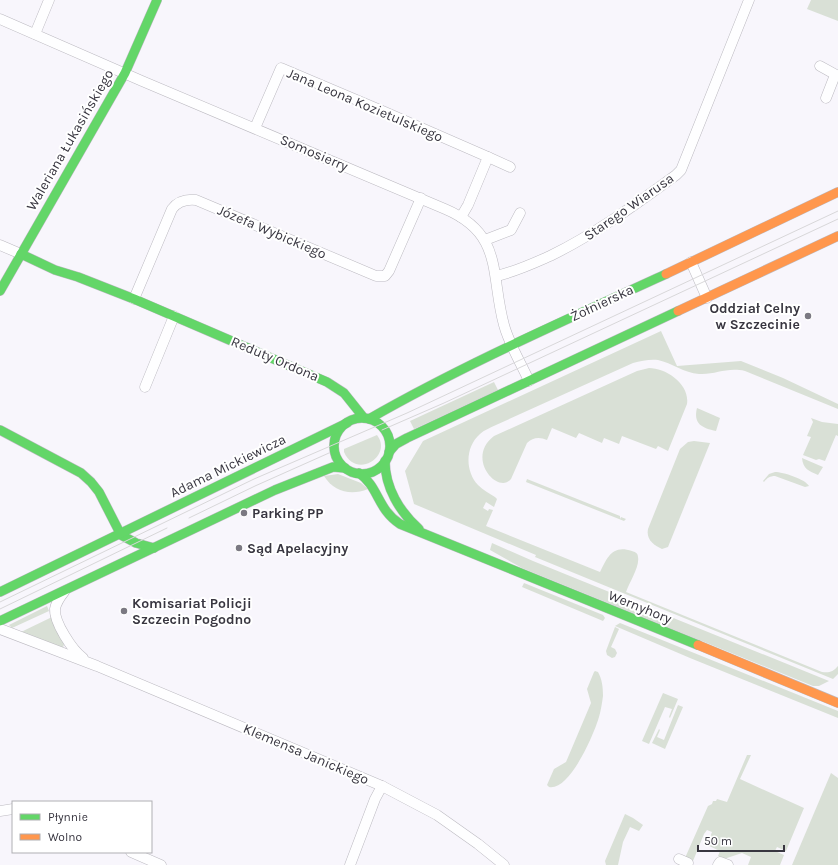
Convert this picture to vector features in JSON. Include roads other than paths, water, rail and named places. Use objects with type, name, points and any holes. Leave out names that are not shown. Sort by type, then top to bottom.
[{"type":"street","points":[[35,34],[49,0]]},
{"type":"street","name":"Waleriana Łukasińskiego","points":[[0,291],[125,73],[157,0]]},
{"type":"street","name":"Starego Wiarusa","points":[[496,276],[509,274],[540,261],[602,228],[681,170],[749,0]]},
{"type":"street","name":"Somosierry","points":[[0,19],[421,198],[461,217],[477,230],[485,240],[492,258],[504,323],[512,345]]},
{"type":"street","points":[[820,66],[837,75],[826,98]]},
{"type":"street","name":"Jana Leona Kozietulskiego","points":[[255,128],[280,68],[510,167]]},
{"type":"street","points":[[461,217],[468,205],[488,157]]},
{"type":"street","name":"Żołnierska","points":[[366,419],[512,345],[838,192]]},
{"type":"street","name":"Józefa Wybickiego","points":[[134,299],[172,209],[180,201],[196,200],[376,276],[382,277],[389,271],[421,198]]},
{"type":"street","points":[[485,240],[511,230],[520,213]]},
{"type":"street","points":[[0,621],[283,487],[333,467],[345,468],[359,473],[373,471],[380,467],[385,461],[389,452],[398,443],[838,236]]},
{"type":"street","name":"Reduty Ordona","points":[[0,245],[55,270],[78,277],[134,299],[334,385],[346,394],[366,419]]},
{"type":"street","points":[[691,262],[707,298]]},
{"type":"street","points":[[145,387],[174,316]]},
{"type":"street","points":[[512,345],[529,381]]},
{"type":"street","points":[[345,468],[338,461],[334,447],[337,433],[347,422],[356,419],[366,419],[380,425],[386,432],[389,442],[389,452]]},
{"type":"street","name":"Adama Mickiewicza","points":[[0,592],[347,422]]},
{"type":"street","points":[[0,430],[70,466],[86,477],[102,498],[120,534],[136,544],[154,548]]},
{"type":"street","name":"Wernyhory","points":[[385,461],[387,480],[400,508],[415,526],[431,536]]},
{"type":"street","name":"Wernyhory","points":[[359,473],[368,481],[385,511],[392,518],[407,528],[431,536],[838,703]]},
{"type":"street","name":"Klemensa Janickiego","points":[[68,589],[62,594],[57,602],[57,618],[72,647],[81,657],[96,666]]},
{"type":"street","name":"Klemensa Janickiego","points":[[0,629],[96,666],[382,786],[437,816],[478,844],[504,865]]},
{"type":"street","points":[[350,865],[382,786]]},
{"type":"street","points":[[0,811],[12,809]]},
{"type":"street","points":[[133,853],[161,865]]},
{"type":"street","points":[[718,865],[720,862],[728,865]]},
{"type":"tram line","points":[[0,602],[254,479],[407,413],[838,211]]},
{"type":"tram line","points":[[382,430],[444,403],[838,219]]},
{"type":"tram line","points":[[189,518],[255,486],[329,453]]},
{"type":"tram line","points":[[0,609],[167,528]]},
{"type":"place","name":"Oddział Celny w Szczecinie","points":[[808,316]]},
{"type":"place","name":"Parking PP","points":[[244,513]]},
{"type":"place","name":"Sąd Apelacyjny","points":[[239,548]]},
{"type":"place","name":"Komisariat Policji Szczecin Pogodno","points":[[124,611]]}]
